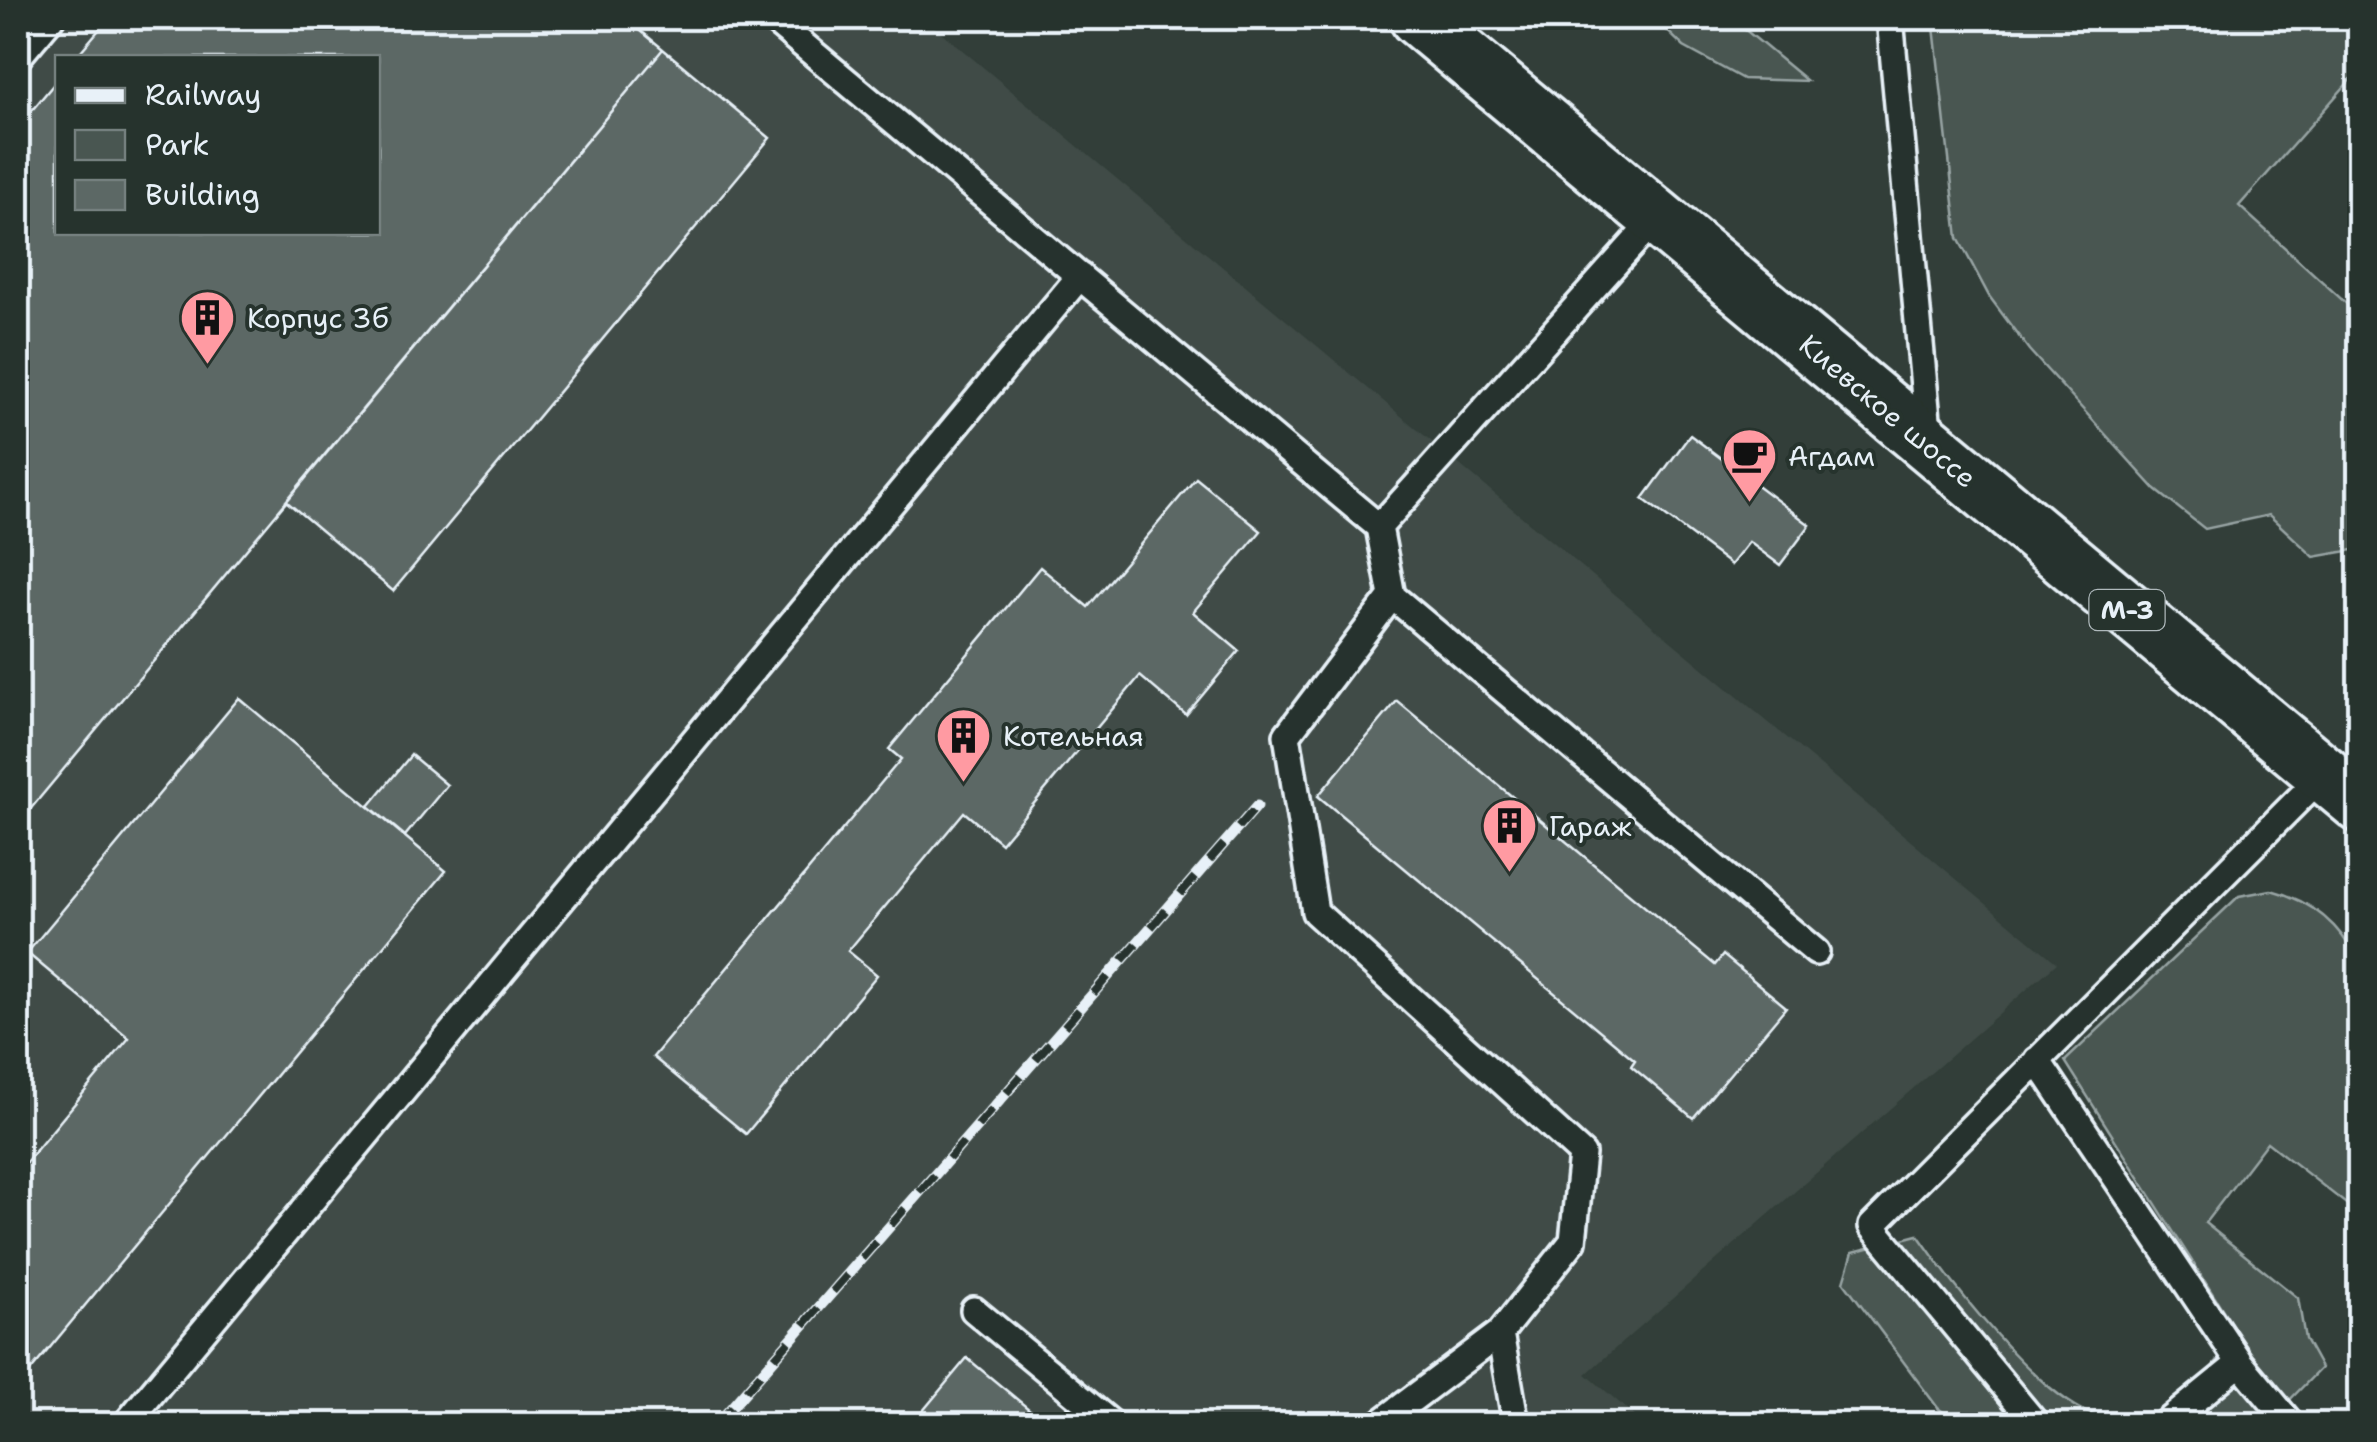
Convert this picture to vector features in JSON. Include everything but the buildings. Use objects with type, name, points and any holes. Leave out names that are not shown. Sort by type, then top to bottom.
[{"type":"highway","name":"Киевское шоссе","points":[[1418,18],[2342,789]]},
{"type":"lane","points":[[18,57],[50,18]]},
{"type":"lane","points":[[771,18],[1379,526],[1392,596],[1816,952]]},
{"type":"lane","points":[[1890,18],[1930,446]]},
{"type":"lane","points":[[1379,526],[1656,218]]},
{"type":"lane","points":[[126,1424],[1080,276]]},
{"type":"lane","points":[[1380,1424],[1500,1333],[1573,1241],[1582,1154],[1314,912],[1287,735],[1392,596]]},
{"type":"lane","points":[[2036,1424],[1872,1226],[2037,1060],[2342,789]]},
{"type":"lane","points":[[2037,1060],[2240,1363],[2291,1424]]},
{"type":"lane","points":[[974,1310],[1112,1424]]},
{"type":"lane","points":[[1500,1333],[1516,1424]]},
{"type":"lane","points":[[2165,1424],[2240,1363]]},
{"type":"shaded area","points":[[18,18],[924,18],[2057,963],[1586,1374],[1644,1424],[18,1424]]},
{"type":"green space","points":[[1654,18],[1731,18],[1807,81],[1743,79],[1684,47]]},
{"type":"green space","points":[[1933,18],[2359,18],[2359,70],[2239,206],[2359,315],[2359,549],[2314,557],[2269,515],[2205,529],[2156,490],[2029,350],[1989,296],[1958,238]]},
{"type":"green space","points":[[2271,890],[2322,915],[2357,960],[2362,1039],[2359,1214],[2267,1142],[2205,1223],[2298,1298],[2305,1339],[2321,1368],[2275,1415],[2276,1424],[1959,1424],[1938,1408],[1844,1282],[1853,1252],[1918,1235],[1973,1308],[2021,1361],[2069,1402],[2106,1419],[2153,1421],[2219,1359],[2235,1329],[2065,1061],[2239,896]]},
{"type":"railway","points":[[717,1424],[1257,806]]},
{"type":"place","name":"Корпус 3б","points":[[208,367]]},
{"type":"place","name":"Агдам","points":[[1749,505]]},
{"type":"place","name":"Котельная","points":[[964,785]]},
{"type":"place","name":"Гараж","points":[[1510,875]]}]
